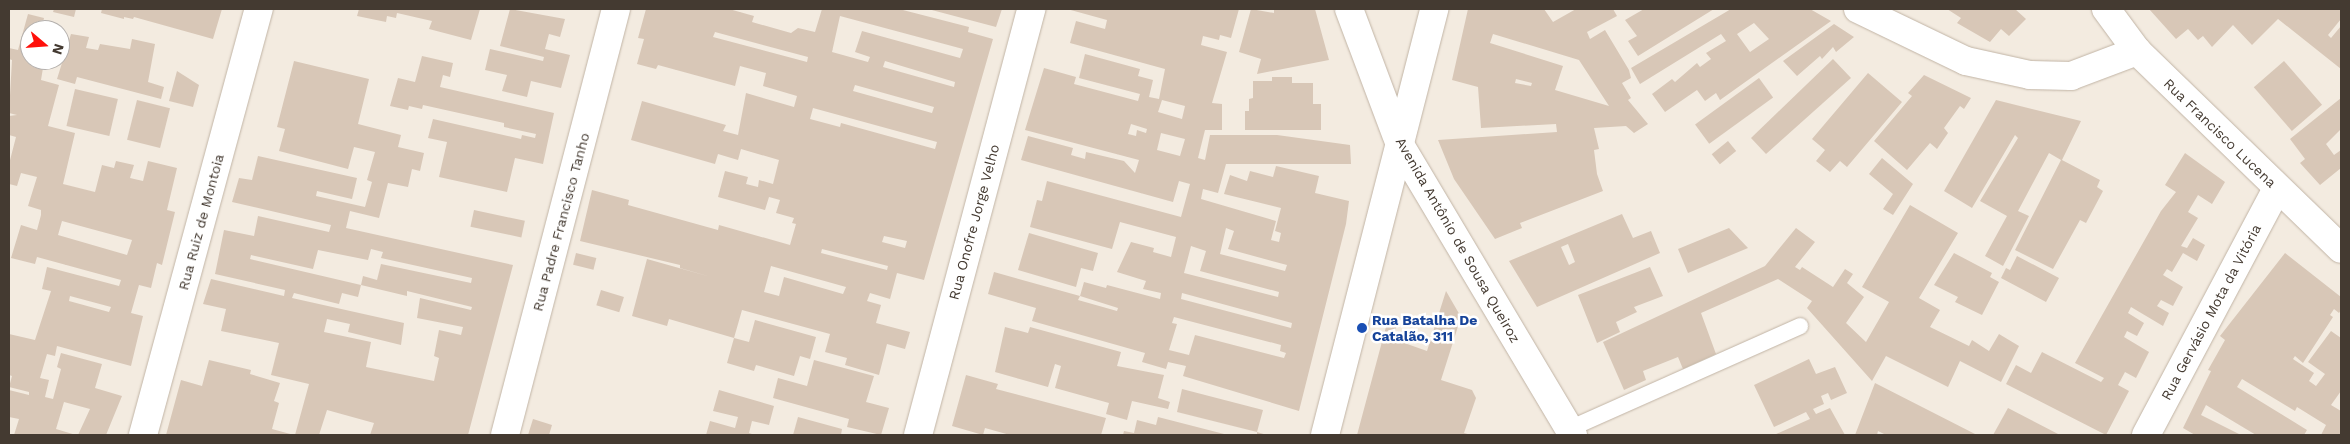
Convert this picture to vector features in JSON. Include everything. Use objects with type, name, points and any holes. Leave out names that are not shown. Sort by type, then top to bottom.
[{"type":"street","name":"Rua Ruiz de Montoia","points":[[143,435],[259,9]]},
{"type":"street","name":"Rua Padre Francisco Tanho","points":[[505,435],[616,9]]},
{"type":"street","name":"Rua Onofre Jorge Velho","points":[[918,435],[1031,9]]},
{"type":"street","name":"Avenida Antônio de Sousa Queiroz","points":[[1349,9],[1400,145],[1571,432]]},
{"type":"street","points":[[1325,435],[1434,9]]},
{"type":"street","points":[[1858,9],[1966,61],[2030,75],[2072,76],[2137,51]]},
{"type":"street","name":"Rua Francisco Lucena","points":[[2106,9],[2137,51],[2277,189],[2341,249]]},
{"type":"street","name":"Rua Gervásio Mota da Vitória","points":[[2146,435],[2277,189]]},
{"type":"lane","points":[[1571,432],[1800,326]]},
{"type":"building","points":[[54,9],[76,9],[74,17],[53,12]]},
{"type":"building","points":[[102,9],[222,9],[213,39],[134,17],[133,19],[124,17],[124,19],[101,13]]},
{"type":"building","points":[[359,9],[480,9],[471,40],[429,29],[432,21],[397,13],[396,18],[387,16],[386,22],[357,16]]},
{"type":"building","points":[[510,9],[565,19],[560,37],[549,34],[545,49],[570,55],[561,88],[531,81],[527,97],[502,91],[507,75],[485,70],[490,49],[543,61],[544,57],[500,46]]},
{"type":"building","points":[[646,9],[729,9],[754,16],[752,22],[791,33],[798,28],[815,32],[822,9],[899,9],[969,27],[968,32],[993,39],[924,280],[897,273],[890,299],[870,293],[867,301],[881,305],[876,323],[910,332],[905,349],[887,344],[879,375],[845,365],[847,358],[825,352],[830,334],[742,310],[734,338],[669,319],[667,326],[632,316],[647,259],[711,277],[680,268],[680,265],[580,241],[592,190],[629,200],[628,205],[718,230],[719,225],[790,245],[796,224],[792,223],[794,218],[776,213],[780,200],[769,197],[765,210],[718,197],[725,171],[748,177],[746,184],[758,187],[759,180],[773,184],[779,160],[741,149],[738,160],[718,154],[715,164],[631,140],[642,101],[726,125],[723,131],[738,135],[746,93],[794,107],[797,96],[763,86],[766,73],[740,66],[735,86],[658,65],[656,69],[637,64],[644,39],[638,38]],"holes":[[[840,16],[963,49],[960,58],[862,31],[855,52],[870,57],[868,62],[832,52]],[[715,32],[808,57],[807,62],[713,37]],[[885,61],[955,82],[954,87],[883,67]],[[855,85],[934,107],[932,113],[853,91]],[[813,108],[937,142],[935,149],[841,123],[840,127],[810,119]],[[884,236],[907,241],[905,248],[882,242]],[[822,249],[888,266],[887,270],[821,253]],[[771,266],[846,287],[843,294],[784,277],[779,296],[764,292]]]},
{"type":"building","points":[[928,9],[1002,9],[996,27]]},
{"type":"building","points":[[1067,9],[1239,9],[1231,38],[1220,35],[1219,40],[1203,36],[1201,45],[1227,52],[1212,103],[1222,104],[1222,130],[1205,130],[1198,158],[1205,160],[1210,135],[1277,135],[1350,145],[1351,164],[1226,164],[1218,193],[1203,189],[1201,199],[1276,221],[1271,240],[1279,242],[1281,233],[1275,231],[1281,208],[1224,194],[1230,175],[1247,181],[1250,171],[1273,177],[1276,166],[1319,176],[1315,193],[1349,201],[1346,224],[1299,411],[1183,376],[1186,366],[1168,362],[1166,369],[1142,362],[1145,353],[1032,321],[1036,308],[988,294],[994,272],[1080,296],[1084,282],[1106,288],[1107,285],[1160,299],[1161,293],[1143,289],[1146,281],[1117,272],[1131,242],[1154,248],[1153,252],[1171,257],[1176,237],[1120,222],[1112,249],[1030,227],[1037,200],[1042,201],[1047,181],[1181,217],[1190,184],[1179,181],[1173,202],[1021,160],[1028,136],[1073,148],[1071,155],[1085,159],[1086,152],[1124,161],[1135,173],[1139,160],[1025,130],[1044,68],[1076,77],[1074,84],[1138,101],[1140,94],[1079,78],[1085,54],[1140,69],[1138,76],[1153,80],[1149,97],[1159,99],[1165,69],[1070,43],[1076,21],[1105,29],[1107,20]],"holes":[[[1162,100],[1185,106],[1182,119],[1158,112]],[[1131,124],[1147,129],[1146,133],[1137,130],[1136,136],[1128,134]],[[1161,133],[1185,139],[1180,156],[1157,150]],[[1226,228],[1234,231],[1228,249],[1287,265],[1285,271],[1220,254]],[[1191,246],[1206,251],[1200,271],[1279,292],[1278,297],[1184,273]],[[1182,293],[1292,323],[1291,328],[1181,299]],[[1080,296],[1118,308],[1117,311],[1078,300]],[[1174,317],[1281,345],[1280,351],[1286,353],[1284,358],[1195,335],[1189,355],[1169,350],[1177,324],[1172,323]]]},
{"type":"building","points":[[1251,9],[1274,13],[1274,9],[1315,9],[1329,60],[1257,74],[1261,59],[1239,52]]},
{"type":"building","points":[[1468,9],[1544,9],[1553,22],[1576,9],[1613,9],[1617,16],[1587,32],[1590,39],[1605,30],[1629,70],[1631,78],[1622,83],[1631,98],[1628,100],[1648,124],[1634,133],[1626,126],[1594,128],[1599,149],[1594,150],[1597,174],[1603,191],[1520,223],[1522,228],[1495,239],[1454,179],[1438,140],[1557,132],[1556,124],[1481,128],[1478,87],[1452,80]],"holes":[[[1493,34],[1579,60],[1609,106],[1555,90],[1563,66],[1490,43]],[[1516,79],[1532,83],[1531,86],[1515,83]]]},
{"type":"building","points":[[1644,9],[1714,9],[1638,56],[1628,41],[1637,36],[1625,20]]},
{"type":"building","points":[[1731,9],[1810,9],[1831,21],[1720,100],[1716,93],[1705,101],[1697,90],[1665,112],[1652,94],[1672,79],[1675,82],[1697,63],[1700,67],[1711,59],[1706,53],[1726,41],[1721,34],[1640,84],[1631,68]],"holes":[[[1754,23],[1769,39],[1750,52],[1737,34]]]},
{"type":"building","points":[[1947,9],[2015,9],[2026,19],[2009,36],[2001,29],[1990,42],[1957,23],[1961,18]]},
{"type":"building","points":[[2149,9],[2341,9],[2341,19],[2328,35],[2331,38],[2341,26],[2341,69],[2278,19],[2252,45],[2233,25],[2212,47],[2203,36],[2198,40],[2188,29],[2176,39]]},
{"type":"building","points":[[28,14],[44,18],[44,20],[26,20]]},
{"type":"building","points":[[1834,24],[1854,37],[1836,52],[1833,47],[1822,59],[1820,56],[1797,76],[1783,61]]},
{"type":"building","points":[[71,34],[89,37],[86,48],[98,50],[100,44],[130,49],[132,39],[155,44],[148,82],[164,87],[161,99],[77,77],[75,84],[57,79],[60,70],[70,70]]},
{"type":"building","points":[[20,43],[20,70],[43,70],[41,80],[59,85],[48,126],[75,133],[63,184],[95,192],[102,165],[114,168],[116,161],[134,165],[130,178],[143,181],[148,161],[177,168],[167,210],[175,212],[162,265],[157,263],[151,288],[139,285],[131,313],[143,316],[131,366],[57,346],[55,356],[47,354],[40,378],[49,380],[45,397],[53,399],[61,369],[57,367],[61,353],[102,364],[95,388],[122,396],[106,435],[78,435],[90,409],[64,402],[56,429],[76,435],[14,435],[19,419],[9,417],[9,390],[29,395],[29,392],[9,387],[12,376],[9,375],[9,334],[35,340],[51,291],[42,289],[47,267],[119,286],[121,280],[37,257],[35,264],[11,258],[21,225],[37,230],[41,210],[28,206],[37,177],[21,173],[17,186],[9,184],[9,164],[16,137],[9,135],[9,116],[17,115],[9,113],[12,60],[9,59],[9,48],[18,50]],"holes":[[[62,221],[132,240],[127,255],[58,235]],[[70,296],[111,307],[109,312],[69,301]]]},
{"type":"building","points":[[422,56],[453,63],[450,77],[443,75],[440,87],[554,113],[543,164],[515,158],[507,192],[439,177],[447,142],[428,138],[433,119],[521,139],[522,135],[535,138],[536,134],[504,127],[504,123],[423,105],[422,109],[409,106],[408,110],[390,106],[398,78],[415,82]]},
{"type":"building","points":[[1833,59],[1851,78],[1766,154],[1751,138]]},
{"type":"building","points":[[294,61],[369,79],[358,124],[401,135],[398,147],[424,153],[420,171],[412,169],[408,187],[388,183],[379,218],[350,211],[346,228],[513,265],[468,435],[370,435],[374,423],[327,410],[319,435],[295,435],[309,384],[271,375],[279,343],[221,331],[226,309],[203,304],[211,279],[284,296],[285,290],[215,274],[224,230],[254,236],[258,216],[329,232],[331,225],[232,202],[239,178],[252,180],[258,156],[357,178],[352,199],[317,191],[316,196],[365,207],[372,182],[367,180],[375,152],[354,147],[348,169],[279,151],[285,129],[277,127]],"holes":[[[371,249],[383,252],[381,258],[472,278],[471,283],[381,264],[377,280],[363,276],[361,285],[250,259],[251,255],[313,269],[318,250],[368,260]],[[361,285],[407,296],[407,291],[472,307],[471,310],[420,298],[417,318],[463,327],[461,335],[439,330],[434,356],[439,358],[434,381],[366,367],[371,342],[324,332],[327,319],[350,324],[348,332],[401,345],[404,323],[292,298],[294,293],[339,304],[342,293],[358,297]]]},
{"type":"building","points":[[2284,61],[2322,105],[2292,131],[2254,87]]},
{"type":"building","points":[[177,71],[199,85],[193,107],[169,101]]},
{"type":"building","points":[[1868,73],[1902,102],[1847,167],[1840,161],[1830,172],[1816,161],[1825,150],[1812,139]]},
{"type":"building","points":[[1924,75],[1971,98],[1964,109],[1960,106],[1944,128],[1948,133],[1937,149],[1930,143],[1907,170],[1874,141],[1912,96],[1908,93]]},
{"type":"building","points":[[1272,77],[1292,77],[1292,83],[1313,83],[1313,104],[1321,104],[1321,130],[1245,130],[1245,111],[1249,111],[1249,99],[1253,98],[1253,81],[1272,81]]},
{"type":"building","points":[[1759,78],[1773,97],[1709,144],[1695,124]]},
{"type":"building","points":[[75,89],[118,99],[109,136],[66,126]]},
{"type":"building","points":[[2341,98],[2341,129],[2326,144],[2334,155],[2341,150],[2341,168],[2320,185],[2300,163],[2305,159],[2290,139]]},
{"type":"building","points":[[137,100],[170,108],[160,148],[127,140]]},
{"type":"building","points":[[1996,100],[2081,121],[2062,160],[2100,180],[2097,187],[2103,191],[2086,223],[2080,220],[2053,269],[2015,250],[2061,160],[2049,153],[2018,211],[2029,216],[2003,266],[1985,256],[2007,216],[1980,201],[2018,138],[2015,135],[1972,208],[1944,191]]},
{"type":"building","points":[[1728,141],[1736,151],[1720,164],[1712,154]]},
{"type":"building","points":[[2185,153],[2225,182],[2212,204],[2198,195],[2188,212],[2198,218],[2181,246],[2187,248],[2193,238],[2205,245],[2197,261],[2183,253],[2172,272],[2167,269],[2163,275],[2183,287],[2173,306],[2161,300],[2157,306],[2169,313],[2163,326],[2131,307],[2128,313],[2144,323],[2137,336],[2127,331],[2124,337],[2149,352],[2136,378],[2125,372],[2118,385],[2129,391],[2106,435],[2006,384],[2016,365],[2031,373],[2042,352],[2101,382],[2104,378],[2075,363],[2161,211],[2176,192],[2165,185]]},
{"type":"building","points":[[1882,158],[1913,184],[1893,215],[1883,209],[1893,194],[1869,174]]},
{"type":"building","points":[[1910,205],[1958,233],[1919,298],[1940,310],[1930,327],[1969,346],[1972,340],[1989,351],[1999,334],[2019,346],[2001,382],[1960,361],[1948,387],[1886,356],[1872,381],[1807,308],[1812,301],[1778,279],[1701,313],[1716,354],[1683,369],[1678,357],[1643,371],[1646,380],[1624,390],[1603,342],[1765,266],[1796,228],[1815,242],[1795,267],[1800,270],[1802,267],[1833,287],[1845,269],[1853,274],[1847,283],[1864,297],[1846,323],[1866,342],[1889,302],[1862,287]]},
{"type":"building","points":[[474,210],[525,221],[521,237],[470,227]]},
{"type":"building","points":[[1622,214],[1633,238],[1651,231],[1660,253],[1537,307],[1509,261]],"holes":[[[1568,244],[1575,262],[1569,265],[1561,247]]]},
{"type":"building","points":[[1729,228],[1748,248],[1688,273],[1678,249]]},
{"type":"building","points":[[1029,233],[1098,253],[1093,271],[1081,268],[1076,287],[1018,270]]},
{"type":"building","points":[[576,253],[596,258],[593,270],[573,265]]},
{"type":"building","points":[[1954,253],[1992,273],[1990,277],[1999,282],[1982,315],[1955,302],[1958,297],[1934,285]]},
{"type":"building","points":[[2285,253],[2341,297],[2341,310],[2339,313],[2334,309],[2330,315],[2333,317],[2303,363],[2295,356],[2293,359],[2314,373],[2309,381],[2316,386],[2325,374],[2308,362],[2331,331],[2341,338],[2341,391],[2331,405],[2341,411],[2341,435],[2321,435],[2326,425],[2297,407],[2295,411],[2242,379],[2237,387],[2307,430],[2304,435],[2256,435],[2206,405],[2201,415],[2241,435],[2195,435],[2183,428],[2211,371],[2208,370],[2225,340],[2220,336]]},
{"type":"building","points":[[2017,256],[2059,278],[2046,302],[2001,278],[2006,268],[2010,270]]},
{"type":"building","points":[[1650,267],[1663,296],[1634,307],[1637,312],[1616,322],[1620,332],[1597,343],[1578,295]]},
{"type":"building","points":[[601,290],[624,297],[619,312],[596,305]]},
{"type":"building","points":[[1446,291],[1461,317],[1441,380],[1472,390],[1476,398],[1464,433],[1471,435],[1357,435],[1387,323],[1397,325],[1393,339],[1427,351]]},
{"type":"building","points":[[755,320],[816,337],[810,359],[800,356],[794,376],[756,365],[754,371],[727,363],[734,338],[749,342]]},
{"type":"building","points":[[1005,327],[1028,333],[1030,327],[1121,352],[1117,366],[1164,375],[1158,398],[1170,402],[1168,409],[1132,401],[1127,420],[1106,414],[1109,403],[1055,388],[1061,366],[1055,364],[1048,387],[995,372]]},
{"type":"building","points":[[1809,359],[1816,374],[1835,367],[1847,393],[1831,400],[1828,393],[1821,396],[1824,404],[1813,409],[1816,414],[1830,408],[1845,435],[1774,435],[1810,419],[1806,412],[1774,427],[1754,385]]},
{"type":"building","points":[[209,360],[251,370],[250,374],[280,383],[274,401],[279,403],[272,429],[294,435],[166,435],[181,380],[202,386]]},
{"type":"building","points":[[814,360],[874,376],[866,402],[889,408],[881,435],[847,427],[849,419],[773,398],[778,378],[807,386]]},
{"type":"building","points":[[966,375],[998,384],[996,389],[1106,418],[1101,435],[1010,435],[985,428],[983,435],[952,426]]},
{"type":"building","points":[[1875,383],[1977,435],[1886,435],[1878,431],[1877,435],[1855,435]]},
{"type":"building","points":[[1182,389],[1263,410],[1257,432],[1177,412]]},
{"type":"building","points":[[719,390],[774,406],[769,425],[752,421],[749,433],[755,435],[706,435],[710,421],[735,428],[738,417],[713,411]]},
{"type":"building","points":[[2008,408],[2060,435],[1993,435]]},
{"type":"building","points":[[798,417],[842,429],[841,435],[793,435]]},
{"type":"building","points":[[1158,417],[1228,435],[1123,435],[1124,431],[1134,433],[1137,420],[1156,425]]},
{"type":"building","points":[[533,419],[552,425],[549,435],[528,435]]},
{"type":"place","name":"Rua Batalha De Catalão, 311","points":[[1362,328]]}]
